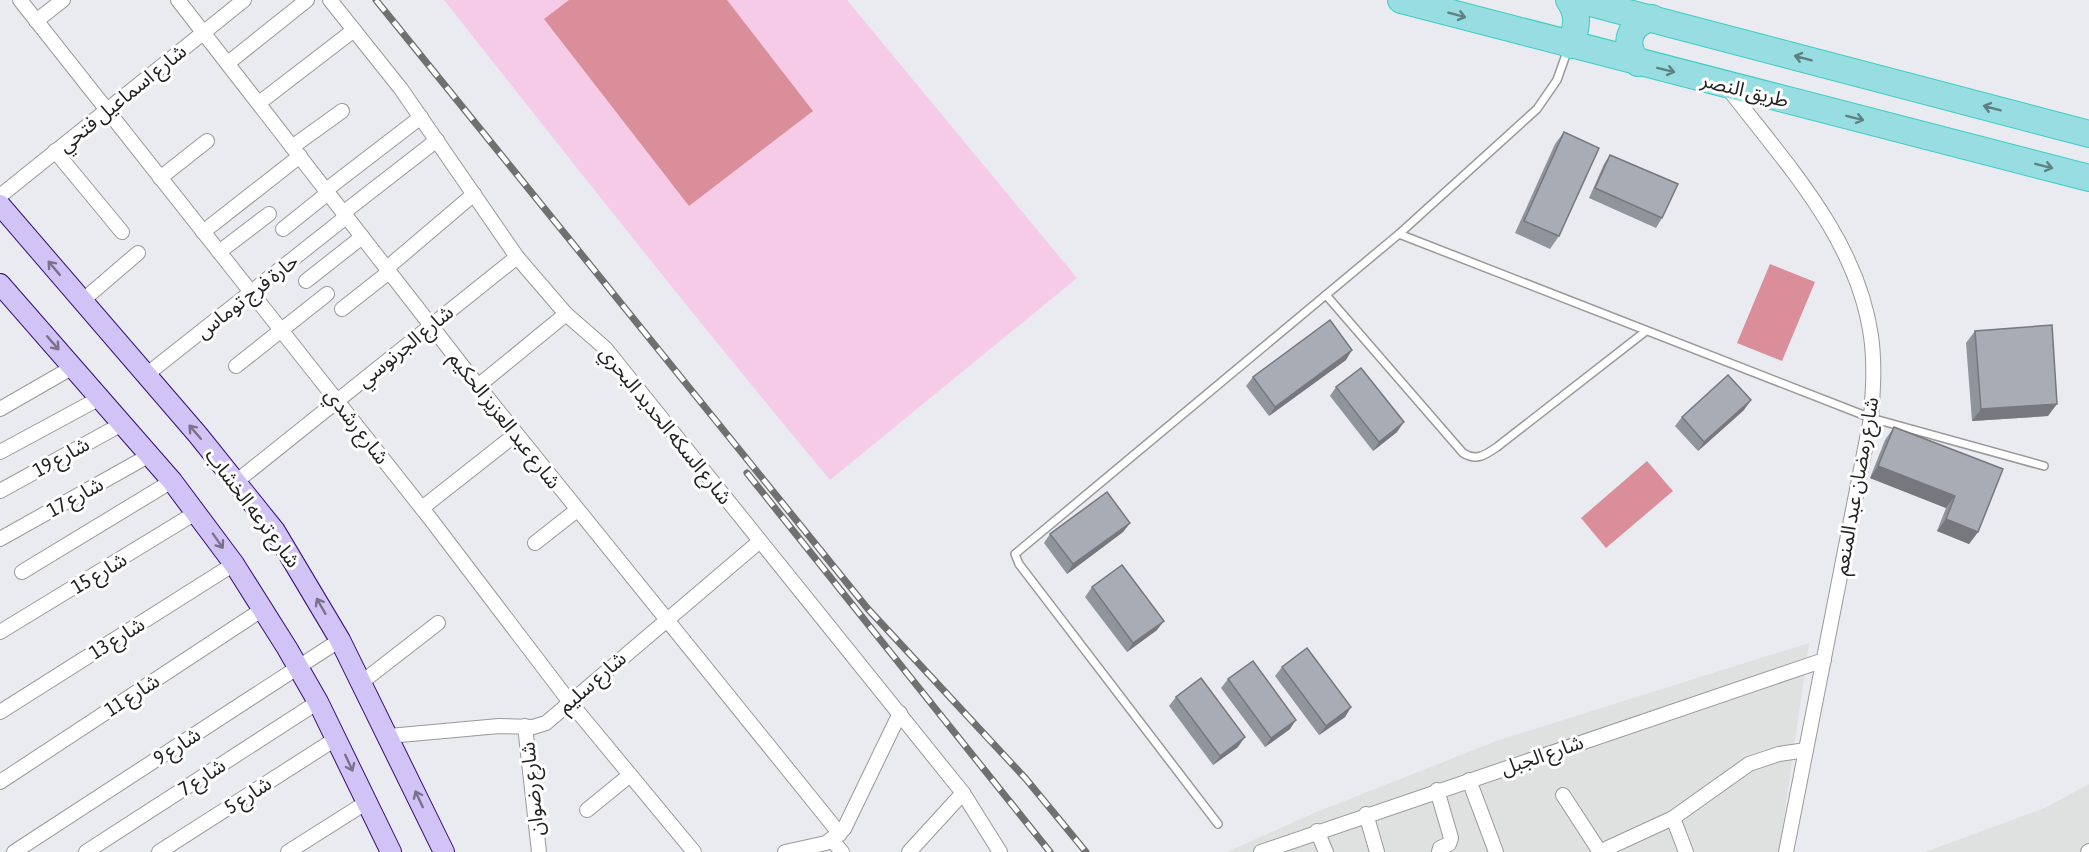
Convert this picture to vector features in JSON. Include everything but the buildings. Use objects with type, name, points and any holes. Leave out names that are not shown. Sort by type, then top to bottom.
[{"type":"highway","name":"طريق النصر","points":[[1401,0],[1638,63],[2089,177]]},
{"type":"highway","points":[[1569,0],[1577,21],[1569,45]]},
{"type":"highway","points":[[1579,0],[2089,134]]},
{"type":"highway","points":[[1638,63],[1629,47],[1629,37],[1634,27],[1652,18]]},
{"type":"street","name":"شارع رشدي","points":[[20,0],[422,508],[569,700],[694,852]]},
{"type":"street","points":[[36,21],[63,0]]},
{"type":"street","name":"شارع عبد العزيز الحكيم","points":[[178,0],[478,386],[836,837],[842,852]]},
{"type":"street","name":"شارع اسماعيل فتحي","points":[[0,196],[244,0]]},
{"type":"street","points":[[228,63],[307,0]]},
{"type":"street","name":"شارع السكه الحديد البحري","points":[[330,0],[437,140],[517,257],[566,314],[605,348],[900,713],[963,793],[995,850]]},
{"type":"street","points":[[259,103],[354,30]]},
{"type":"street","name":"شارع رمضان عبد المنعم","points":[[1726,85],[1828,220],[1848,257],[1862,296],[1871,336],[1874,377],[1871,418],[1786,852]]},
{"type":"street","points":[[203,232],[342,111]]},
{"type":"street","points":[[283,229],[420,117]]},
{"type":"street","name":"حارة فرج توماس","points":[[146,375],[252,293],[437,140]]},
{"type":"street","points":[[160,178],[207,141]]},
{"type":"street","points":[[56,151],[122,232]]},
{"type":"street","points":[[342,309],[474,194]]},
{"type":"street","name":"شارع ترعه الخشاب","points":[[0,205],[237,481],[275,531],[340,640],[444,852]]},
{"type":"street","points":[[219,252],[269,214]]},
{"type":"street","points":[[306,280],[362,237]]},
{"type":"street","points":[[82,301],[138,253]]},
{"type":"street","name":"شارع الجرنوسي","points":[[237,481],[517,257]]},
{"type":"street","points":[[0,284],[172,481],[234,564],[318,702],[391,852]]},
{"type":"street","points":[[236,366],[327,294]]},
{"type":"street","points":[[478,386],[566,314]]},
{"type":"street","points":[[0,409],[73,367]]},
{"type":"street","points":[[0,452],[100,398]]},
{"type":"street","name":"شارع 19","points":[[0,491],[122,424]]},
{"type":"street","points":[[422,508],[516,434]]},
{"type":"street","name":"شارع 17","points":[[0,539],[150,455]]},
{"type":"street","points":[[22,572],[172,481]]},
{"type":"street","points":[[535,543],[577,510]]},
{"type":"street","name":"شارع 15","points":[[0,632],[197,512]]},
{"type":"street","name":"شارع سليم","points":[[389,736],[546,723],[569,700],[760,541]]},
{"type":"street","name":"شارع 13","points":[[0,712],[234,564]]},
{"type":"street","name":"شارع 11","points":[[0,782],[263,609]]},
{"type":"street","points":[[362,682],[438,623]]},
{"type":"street","name":"شارع 9","points":[[14,852],[340,640]]},
{"type":"street","name":"شارع الجبل","points":[[1261,852],[1366,814],[1824,660]]},
{"type":"street","name":"شارع 7","points":[[86,852],[318,702]]},
{"type":"street","points":[[784,852],[836,837],[848,824],[900,713]]},
{"type":"street","name":"شارع رضوان","points":[[525,726],[539,852]]},
{"type":"street","name":"شارع 5","points":[[159,852],[337,738]]},
{"type":"street","points":[[1563,795],[1599,852],[1673,818],[1749,764],[1779,754],[1806,750]]},
{"type":"street","points":[[587,810],[630,775]]},
{"type":"street","points":[[1469,780],[1496,852]]},
{"type":"street","points":[[1437,790],[1451,838],[1449,844],[1440,848],[1438,852]]},
{"type":"street","points":[[909,852],[963,793]]},
{"type":"street","points":[[288,852],[367,802]]},
{"type":"street","points":[[1366,814],[1377,852]]},
{"type":"street","points":[[1673,818],[1686,852]]},
{"type":"street","points":[[1317,831],[1326,852]]},
{"type":"lane","points":[[1218,824],[1019,564],[1015,554],[1399,234],[1537,109],[1557,80],[1569,45]]},
{"type":"lane","points":[[1399,234],[1871,418],[2044,466]]},
{"type":"lane","points":[[1326,295],[1462,453],[1471,458],[1480,457],[1497,447],[1646,331]]},
{"type":"shaded area","points":[[444,0],[847,0],[1077,278],[830,480],[683,301]]},
{"type":"shaded area","points":[[569,0],[727,0],[813,111],[689,206],[544,19]]},
{"type":"shaded area","points":[[1770,264],[1815,282],[1782,361],[1737,343]]},
{"type":"shaded area","points":[[1647,461],[1673,491],[1606,548],[1581,518]]},
{"type":"shaded area","points":[[1809,643],[1779,852],[1227,852],[1314,813],[1499,740]]},
{"type":"shaded area","points":[[2089,784],[2089,852],[1925,852],[2045,808]]},
{"type":"railway","points":[[376,0],[868,609],[1026,779],[1086,852]]},
{"type":"railway","points":[[747,473],[1050,852]]}]
